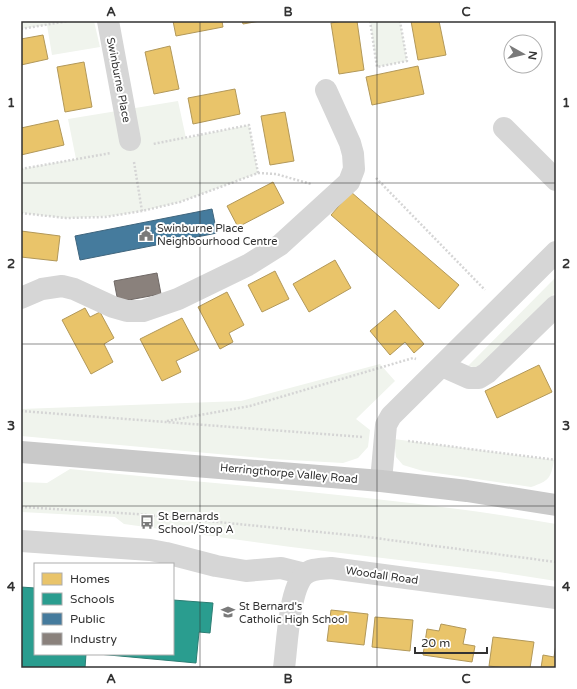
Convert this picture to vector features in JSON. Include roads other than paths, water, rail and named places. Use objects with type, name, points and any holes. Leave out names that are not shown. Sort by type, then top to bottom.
[{"type":"main road","name":"Herringthorpe Valley Road","points":[[21,452],[381,481],[467,491],[556,505]]},
{"type":"street","name":"Swinburne Place","points":[[108,21],[131,144]]},
{"type":"street","points":[[21,298],[42,289],[62,286],[74,289],[113,307],[127,311],[143,311],[178,299],[254,261],[280,245],[350,182],[354,169],[353,154],[326,90]]},
{"type":"street","points":[[504,128],[556,180]]},
{"type":"street","points":[[381,481],[386,425],[391,416],[556,252]]},
{"type":"street","points":[[442,366],[469,378],[479,378],[487,374],[556,306]]},
{"type":"street","points":[[21,541],[150,550],[216,566],[246,571],[281,568],[305,574],[298,584],[293,603],[284,668]]},
{"type":"street","name":"Woodall Road","points":[[305,574],[313,569],[331,568],[556,598]]},
{"type":"place","name":"Swinburne Place Neighbourhood Centre","points":[[146,234]]},
{"type":"place","name":"St Bernards School/Stop A","points":[[147,522]]},
{"type":"place","name":"St Bernard's Catholic High School","points":[[228,612]]}]
